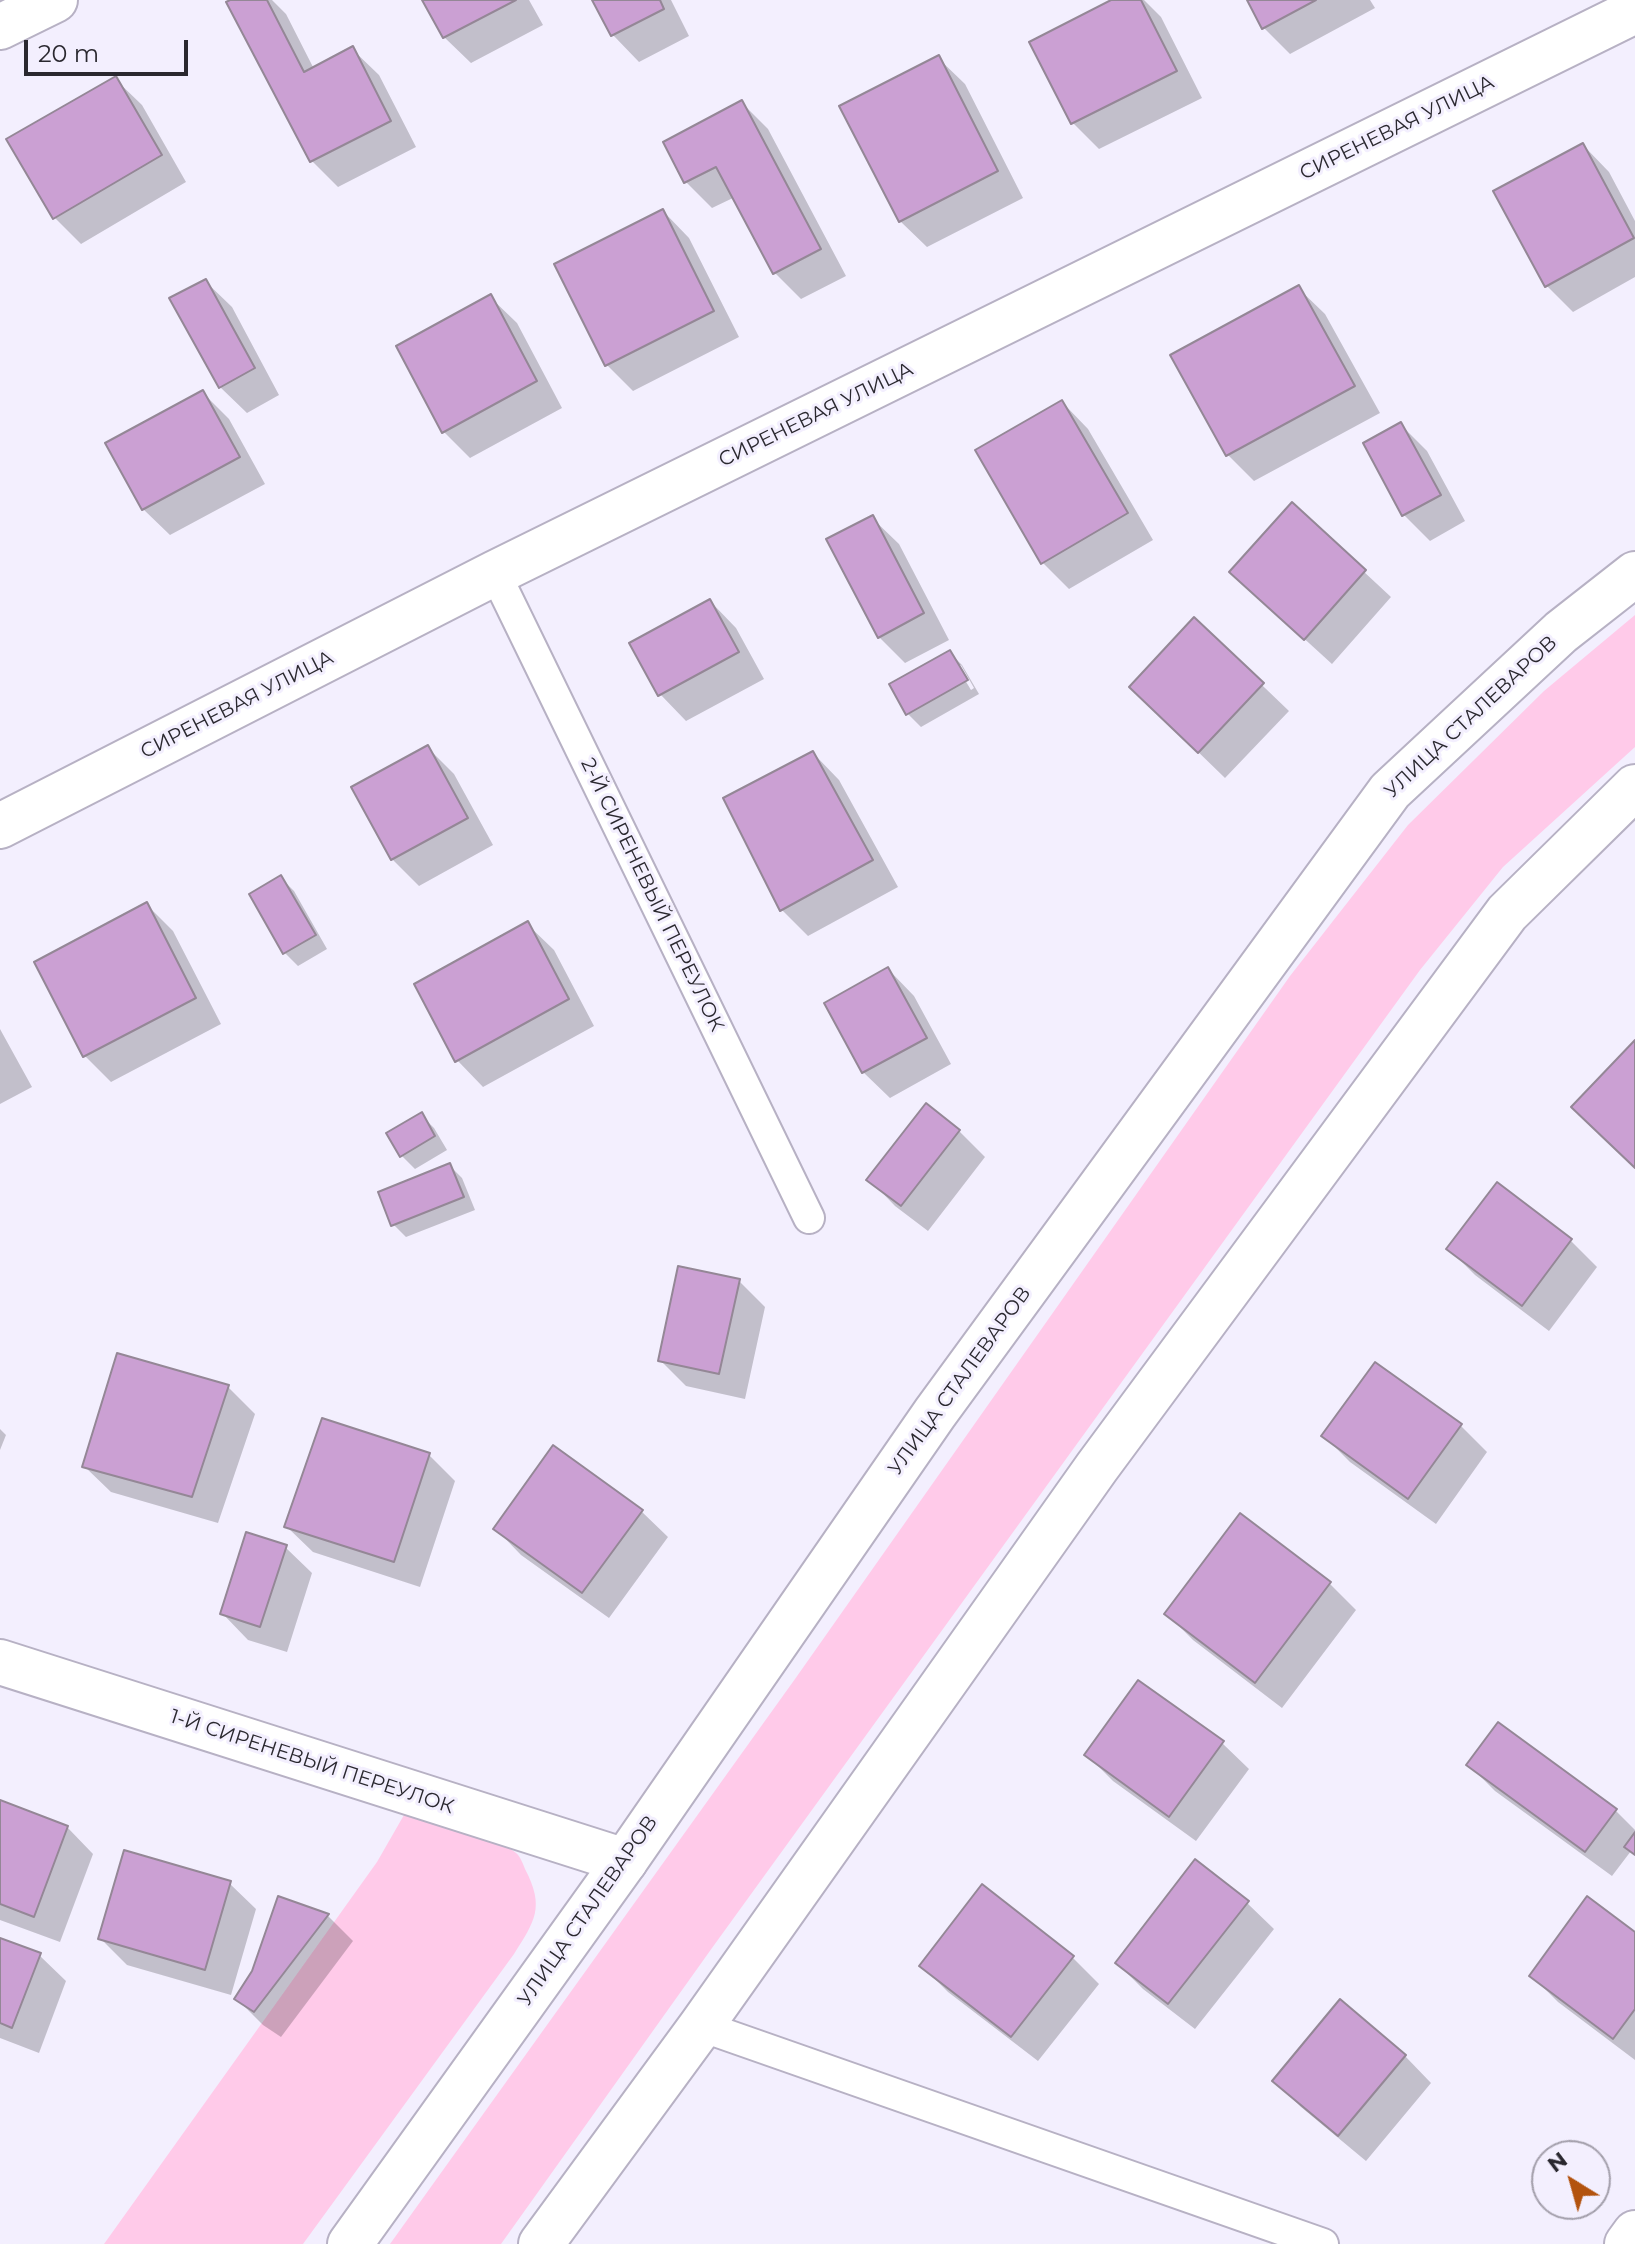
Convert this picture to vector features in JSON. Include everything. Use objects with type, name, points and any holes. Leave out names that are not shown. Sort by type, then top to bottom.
[{"type":"main road","points":[[0,27],[55,0]]},
{"type":"main road","name":"СИРЕНЕВАЯ УЛИЦА","points":[[0,826],[495,573],[1635,11]]},
{"type":"main road","name":"УЛИЦА СТАЛЕВАРОВ","points":[[350,2244],[625,1861],[935,1413],[1390,791],[1561,632],[1635,574]]},
{"type":"main road","points":[[541,2244],[701,2026],[1097,1467],[1507,913],[1635,787]]},
{"type":"main road","name":"1-Й СИРЕНЕВЫЙ ПЕРЕУЛОК","points":[[0,1662],[625,1861]]},
{"type":"main road","points":[[1627,2244],[1635,2233]]},
{"type":"lane","name":"2-Й СИРЕНЕВЫЙ ПЕРЕУЛОК","points":[[495,573],[809,1218]]},
{"type":"lane","points":[[701,2026],[1323,2244]]},
{"type":"shaded area","points":[[1635,615],[1635,747],[1503,867],[1420,970],[501,2244],[390,2244],[795,1679],[1290,976],[1408,825],[1544,691]]},
{"type":"shaded area","points":[[404,1815],[480,1836],[517,1854],[531,1882],[536,1904],[532,1923],[514,1954],[303,2244],[104,2244],[377,1862]]},
{"type":"building","points":[[267,0],[304,72],[353,46],[391,121],[310,162],[226,2]]},
{"type":"building","points":[[422,0],[516,0],[443,38]]},
{"type":"building","points":[[592,0],[660,0],[664,9],[611,36]]},
{"type":"building","points":[[1111,0],[1141,0],[1177,71],[1071,124],[1029,42]]},
{"type":"building","points":[[1247,0],[1316,0],[1262,29]]},
{"type":"building","points":[[939,55],[998,171],[899,222],[839,106]]},
{"type":"building","points":[[116,76],[162,155],[53,219],[6,139]]},
{"type":"building","points":[[742,100],[821,249],[773,274],[716,167],[684,183],[663,142]]},
{"type":"building","points":[[1583,143],[1634,238],[1545,287],[1493,191]]},
{"type":"building","points":[[663,209],[714,311],[605,366],[554,264]]},
{"type":"building","points":[[206,279],[255,368],[219,388],[169,298]]},
{"type":"building","points":[[1299,285],[1355,386],[1226,456],[1170,355]]},
{"type":"building","points":[[491,294],[537,381],[442,433],[396,346]]},
{"type":"building","points":[[203,390],[240,457],[142,510],[105,443]]},
{"type":"building","points":[[1062,400],[1128,513],[1041,564],[975,450]]},
{"type":"building","points":[[1401,422],[1441,495],[1402,516],[1363,443]]},
{"type":"building","points":[[1292,502],[1366,570],[1304,640],[1229,572]]},
{"type":"building","points":[[873,515],[924,613],[878,638],[826,539]]},
{"type":"building","points":[[710,599],[739,652],[658,696],[629,643]]},
{"type":"building","points":[[1194,617],[1264,683],[1198,753],[1129,687]]},
{"type":"building","points":[[950,650],[968,680],[906,715],[889,684]]},
{"type":"building","points":[[428,745],[468,818],[391,860],[351,787]]},
{"type":"building","points":[[813,751],[873,860],[780,911],[723,798]]},
{"type":"building","points":[[281,875],[316,935],[283,954],[249,894]]},
{"type":"building","points":[[147,902],[196,998],[83,1057],[34,962]]},
{"type":"building","points":[[528,921],[569,999],[455,1062],[414,984]]},
{"type":"building","points":[[888,967],[927,1038],[862,1073],[824,1003]]},
{"type":"building","points":[[1635,1040],[1635,1168],[1571,1107]]},
{"type":"building","points":[[926,1103],[960,1130],[901,1206],[866,1180]]},
{"type":"building","points":[[422,1112],[435,1136],[400,1157],[386,1133]]},
{"type":"building","points":[[450,1163],[464,1197],[391,1226],[378,1192]]},
{"type":"building","points":[[1497,1182],[1572,1239],[1522,1306],[1446,1249]]},
{"type":"building","points":[[678,1266],[740,1279],[719,1374],[658,1361]]},
{"type":"building","points":[[117,1353],[229,1385],[192,1497],[82,1467]]},
{"type":"building","points":[[1375,1362],[1462,1424],[1408,1499],[1321,1436]]},
{"type":"building","points":[[322,1418],[430,1453],[394,1562],[284,1527]]},
{"type":"building","points":[[553,1445],[643,1510],[582,1593],[493,1529]]},
{"type":"building","points":[[1240,1513],[1331,1582],[1255,1683],[1164,1614]]},
{"type":"building","points":[[246,1532],[287,1545],[260,1627],[220,1614]]},
{"type":"building","points":[[1138,1680],[1224,1741],[1169,1817],[1084,1755]]},
{"type":"building","points":[[1498,1722],[1617,1809],[1585,1852],[1466,1765]]},
{"type":"building","points":[[0,1800],[68,1826],[34,1917],[0,1904]]},
{"type":"building","points":[[1635,1832],[1635,1855],[1624,1847]]},
{"type":"building","points":[[124,1850],[231,1881],[205,1970],[98,1939]]},
{"type":"building","points":[[1195,1859],[1249,1901],[1168,2004],[1115,1963]]},
{"type":"building","points":[[982,1884],[1074,1956],[1011,2037],[919,1966]]},
{"type":"building","points":[[278,1896],[329,1914],[254,2012],[234,1999],[252,1971]]},
{"type":"building","points":[[1587,1896],[1635,1932],[1635,2009],[1613,2039],[1529,1976]]},
{"type":"building","points":[[0,1938],[41,1953],[12,2028],[0,2023]]},
{"type":"building","points":[[1340,1999],[1406,2055],[1338,2136],[1272,2081]]}]
